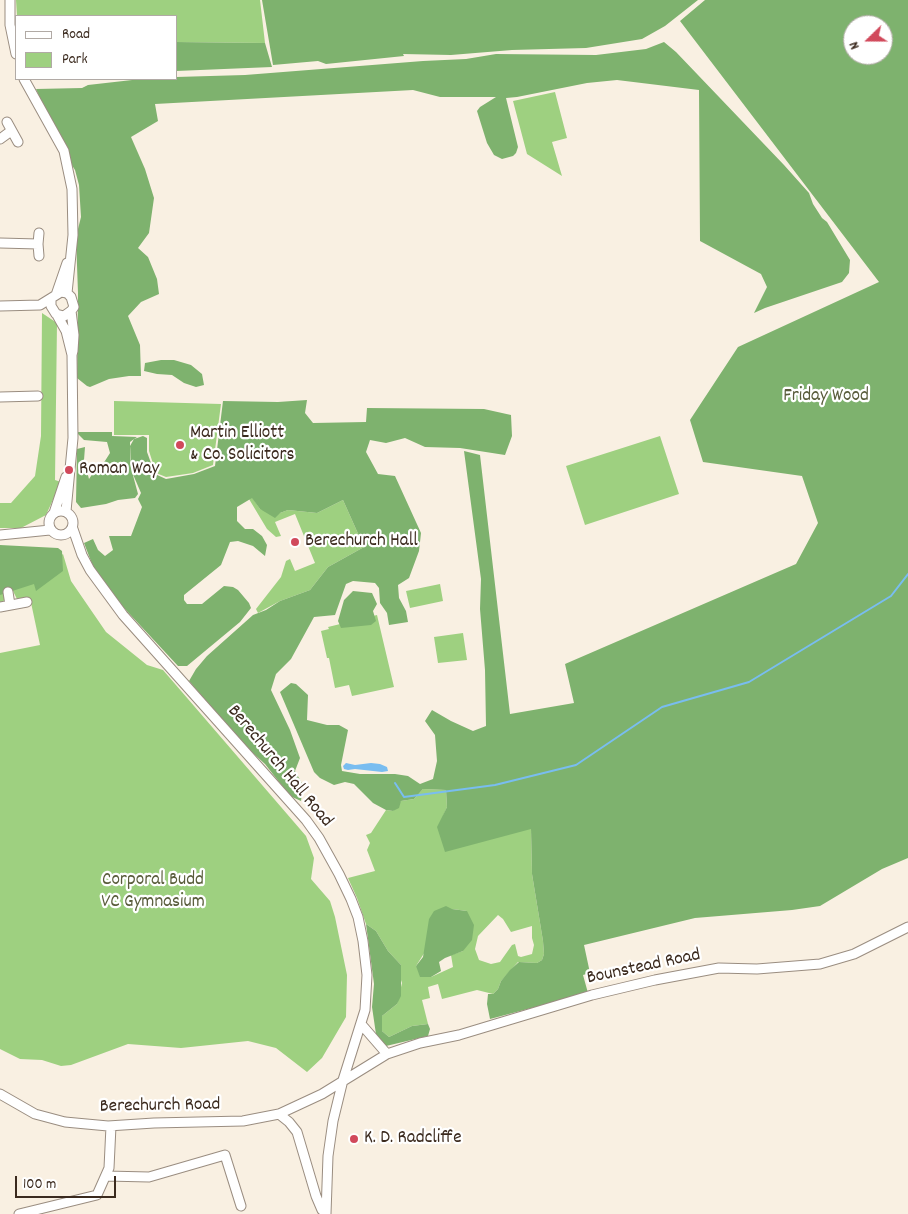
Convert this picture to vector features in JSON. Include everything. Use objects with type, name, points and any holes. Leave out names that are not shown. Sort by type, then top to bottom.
[{"type":"street","points":[[10,0],[10,26],[15,49]]},
{"type":"street","points":[[25,80],[64,152],[72,189],[74,226],[68,293],[74,307],[67,315],[43,309],[40,305]]},
{"type":"street","points":[[6,122],[18,142]]},
{"type":"street","points":[[0,139],[11,131]]},
{"type":"street","points":[[38,256],[39,233]]},
{"type":"street","points":[[0,243],[38,244]]},
{"type":"street","points":[[70,259],[53,297],[51,306],[66,331],[72,355]]},
{"type":"street","points":[[0,306],[40,305],[61,292],[68,293]]},
{"type":"street","points":[[66,511],[73,438],[72,355],[74,335],[71,311]]},
{"type":"street","points":[[0,397],[38,396]]},
{"type":"street","points":[[50,530],[49,522],[69,473]]},
{"type":"street","points":[[0,536],[50,530],[64,535],[73,529],[72,518],[66,511],[58,510],[54,513]]},
{"type":"street","name":"Berechurch Hall Road","points":[[73,529],[82,554],[99,585],[123,615],[302,815],[319,838],[351,899],[358,917],[367,975],[365,1010],[343,1080],[333,1121],[328,1156],[326,1213]]},
{"type":"street","name":"Berechurch Hall Road","points":[[64,535],[82,554]]},
{"type":"street","points":[[8,592],[10,605]]},
{"type":"street","points":[[0,607],[27,602]]},
{"type":"street","name":"Bounstead Road","points":[[343,1080],[386,1054],[420,1043],[459,1035],[592,995],[655,980],[719,968],[774,969],[825,963],[854,954],[908,927]]},
{"type":"street","points":[[361,1024],[386,1054]]},
{"type":"street","name":"Berechurch Road","points":[[0,1094],[22,1108],[65,1122],[111,1126],[243,1121],[279,1114],[322,1094],[343,1080]]},
{"type":"street","points":[[322,1094],[338,1102]]},
{"type":"street","points":[[279,1114],[297,1132],[316,1196],[322,1210],[326,1213]]},
{"type":"street","points":[[19,1214],[97,1195],[109,1168],[111,1126]]},
{"type":"street","points":[[106,1176],[150,1177],[225,1155],[241,1206]]},
{"type":"green space","points":[[16,0],[260,0],[265,43],[178,42],[178,15],[17,15]]},
{"type":"green space","points":[[262,0],[698,0],[665,26],[642,39],[586,48],[512,50],[451,55],[403,54],[404,56],[326,64],[318,61],[273,65]]},
{"type":"green space","name":"Friday Wood","points":[[705,0],[908,0],[908,858],[882,869],[820,906],[695,918],[584,945],[590,973],[583,975],[588,993],[490,1019],[487,1004],[488,994],[493,994],[498,989],[501,981],[519,962],[537,963],[542,960],[544,954],[532,874],[531,829],[445,852],[437,827],[447,807],[446,790],[423,789],[414,799],[401,801],[399,808],[393,811],[386,810],[373,803],[354,784],[345,782],[334,785],[320,778],[314,772],[280,692],[291,683],[296,684],[308,695],[307,720],[327,725],[339,725],[348,730],[341,765],[342,771],[360,774],[408,776],[420,784],[433,779],[437,761],[435,735],[425,721],[432,710],[473,731],[486,726],[485,670],[480,609],[481,579],[464,451],[480,455],[510,714],[574,703],[565,664],[796,564],[818,523],[802,476],[703,462],[690,420],[738,347],[879,282],[680,21]]},
{"type":"green space","points":[[178,42],[265,43],[272,67],[178,71]]},
{"type":"green space","points":[[664,42],[676,52],[809,193],[813,204],[827,222],[850,260],[849,273],[842,282],[754,313],[767,287],[761,274],[700,241],[699,90],[617,80],[587,83],[506,98],[518,147],[513,156],[502,159],[494,155],[487,143],[477,111],[496,97],[440,97],[413,90],[155,104],[158,121],[131,137],[145,169],[154,198],[149,233],[138,248],[148,257],[157,279],[159,294],[141,302],[128,316],[140,345],[141,376],[109,379],[90,387],[77,378],[78,293],[76,237],[81,217],[79,185],[75,170],[66,156],[36,89],[82,88],[88,85],[132,80],[178,80],[178,77],[245,75],[466,59],[496,54],[596,55],[646,49]]},
{"type":"green space","points":[[555,92],[567,138],[552,142],[562,176],[527,154],[513,101]]},
{"type":"green space","points":[[42,313],[57,323],[55,480],[61,482],[46,515],[21,528],[0,528],[0,503],[11,503],[35,476],[41,436]]},
{"type":"green space","points":[[174,360],[191,365],[202,374],[204,385],[196,387],[184,383],[172,375],[144,371],[145,363]]},
{"type":"green space","points":[[307,400],[305,413],[313,423],[366,422],[367,408],[484,409],[511,415],[512,436],[505,455],[460,448],[425,447],[405,438],[386,443],[370,440],[366,452],[378,474],[395,476],[421,533],[419,551],[409,578],[398,585],[399,598],[406,611],[408,622],[389,625],[387,613],[380,603],[379,588],[375,583],[353,581],[346,584],[335,615],[314,617],[291,659],[276,674],[271,690],[290,730],[300,758],[295,771],[303,785],[301,801],[290,796],[265,764],[242,743],[189,681],[207,656],[253,615],[266,610],[280,601],[310,590],[328,567],[364,547],[343,500],[317,513],[288,510],[280,513],[275,518],[260,509],[252,498],[237,507],[237,521],[245,529],[253,529],[262,536],[267,545],[265,556],[253,546],[238,541],[230,542],[221,565],[184,595],[184,600],[187,604],[202,604],[224,586],[233,587],[238,590],[251,608],[240,622],[187,666],[178,666],[111,594],[94,569],[84,543],[93,539],[98,550],[105,556],[113,550],[109,536],[131,536],[142,507],[138,499],[141,493],[132,472],[130,446],[134,439],[143,436],[147,438],[147,452],[155,474],[166,479],[194,474],[215,466],[223,401],[278,402]]},
{"type":"green space","points":[[114,401],[221,404],[213,465],[193,473],[166,477],[156,473],[149,451],[149,435],[114,435]]},
{"type":"green space","points":[[76,432],[112,432],[112,436],[137,437],[130,442],[131,468],[138,494],[135,498],[81,508],[76,502],[77,449],[85,447],[84,460],[89,479],[110,453],[107,442],[84,440]]},
{"type":"green space","points":[[660,436],[679,494],[585,525],[566,466]]},
{"type":"green space","points":[[252,497],[260,509],[280,513],[288,510],[317,513],[343,500],[364,547],[328,567],[310,590],[280,601],[258,613],[256,609],[281,577],[286,561],[290,559],[295,571],[315,563],[295,514],[275,522],[281,536],[276,537],[267,529],[249,499]]},
{"type":"green space","points":[[0,545],[58,548],[62,551],[63,571],[36,591],[34,584],[0,595]]},
{"type":"green space","name":"Corporal Budd VC Gymnasium","points":[[63,554],[71,581],[106,632],[147,665],[163,670],[306,836],[314,858],[311,879],[330,901],[347,975],[346,1017],[322,1058],[307,1072],[276,1048],[248,1041],[181,1048],[128,1044],[71,1065],[61,1066],[42,1060],[20,1059],[0,1049],[0,653],[40,645],[30,598],[17,599],[12,589],[7,598],[0,604],[0,587],[36,574]]},
{"type":"green space","points":[[440,584],[443,601],[410,608],[406,591]]},
{"type":"green space","points":[[353,591],[372,593],[377,604],[373,611],[376,621],[371,625],[341,628],[338,621],[344,600]]},
{"type":"green space","points":[[377,615],[394,687],[352,696],[349,685],[335,688],[321,631],[329,629],[328,627]]},
{"type":"green space","points":[[463,633],[467,660],[438,663],[434,637]]},
{"type":"green space","points":[[423,789],[446,790],[447,807],[443,816],[531,829],[532,874],[544,954],[542,960],[537,963],[518,962],[501,981],[498,989],[493,994],[477,990],[442,999],[438,984],[428,987],[430,998],[422,1000],[428,1024],[412,1026],[389,1037],[382,1031],[382,1016],[397,1004],[402,983],[400,977],[401,965],[388,951],[376,931],[366,924],[348,878],[375,871],[367,850],[370,843],[366,835],[371,833],[386,810],[393,811],[401,801],[414,799]],"holes":[[[452,909],[467,911],[463,951],[451,955],[453,967],[431,977],[416,966]],[[498,915],[503,919],[511,932],[532,926],[534,945],[532,954],[518,956],[515,944],[512,945],[500,962],[491,964],[479,960],[475,949],[478,936]]]},
{"type":"green space","points":[[446,906],[452,909],[467,911],[474,925],[472,940],[463,951],[439,962],[441,971],[431,977],[420,977],[416,966],[423,957],[429,919],[434,911]]},
{"type":"green space","points":[[366,924],[376,931],[388,951],[401,965],[401,996],[397,1004],[382,1016],[382,1031],[389,1037],[412,1026],[428,1024],[430,1029],[428,1036],[386,1046],[377,1041],[372,1007],[374,984]]},
{"type":"water","points":[[346,763],[355,765],[380,764],[387,767],[388,771],[348,770],[344,769],[343,766]]},
{"type":"waterway","points":[[395,783],[404,797],[495,785],[576,765],[662,707],[749,682],[891,596],[908,574]]},
{"type":"place","name":"Martin Elliott & Co. Solicitors","points":[[180,445]]},
{"type":"place","name":"Roman Way","points":[[69,470]]},
{"type":"place","name":"Berechurch Hall","points":[[295,542]]},
{"type":"place","name":"K. D. Radcliffe","points":[[354,1139]]}]
